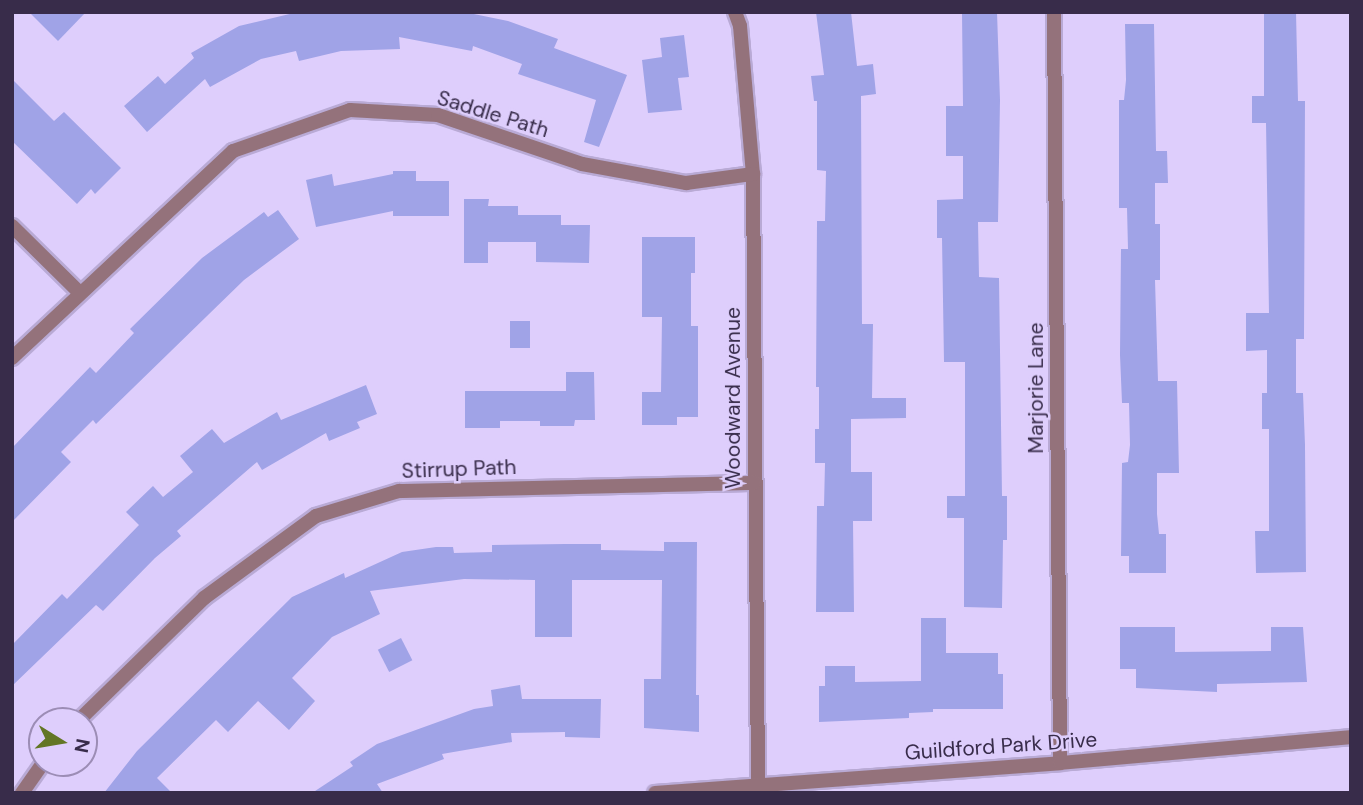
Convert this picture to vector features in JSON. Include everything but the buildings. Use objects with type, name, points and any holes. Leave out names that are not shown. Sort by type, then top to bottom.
[{"type":"street","name":"Woodward Avenue","points":[[735,12],[740,26],[753,174],[758,786]]},
{"type":"street","name":"Marjorie Lane","points":[[1054,12],[1060,763]]},
{"type":"street","name":"Saddle Path","points":[[12,358],[79,292],[233,151],[350,110],[438,115],[582,164],[686,183],[753,174]]},
{"type":"street","points":[[12,226],[79,292]]},
{"type":"street","name":"Stirrup Path","points":[[92,707],[204,598],[316,516],[399,491],[754,483]]},
{"type":"street","name":"Guildford Park Drive","points":[[654,793],[1060,763],[1351,737]]},
{"type":"street","points":[[22,793],[33,777]]}]
